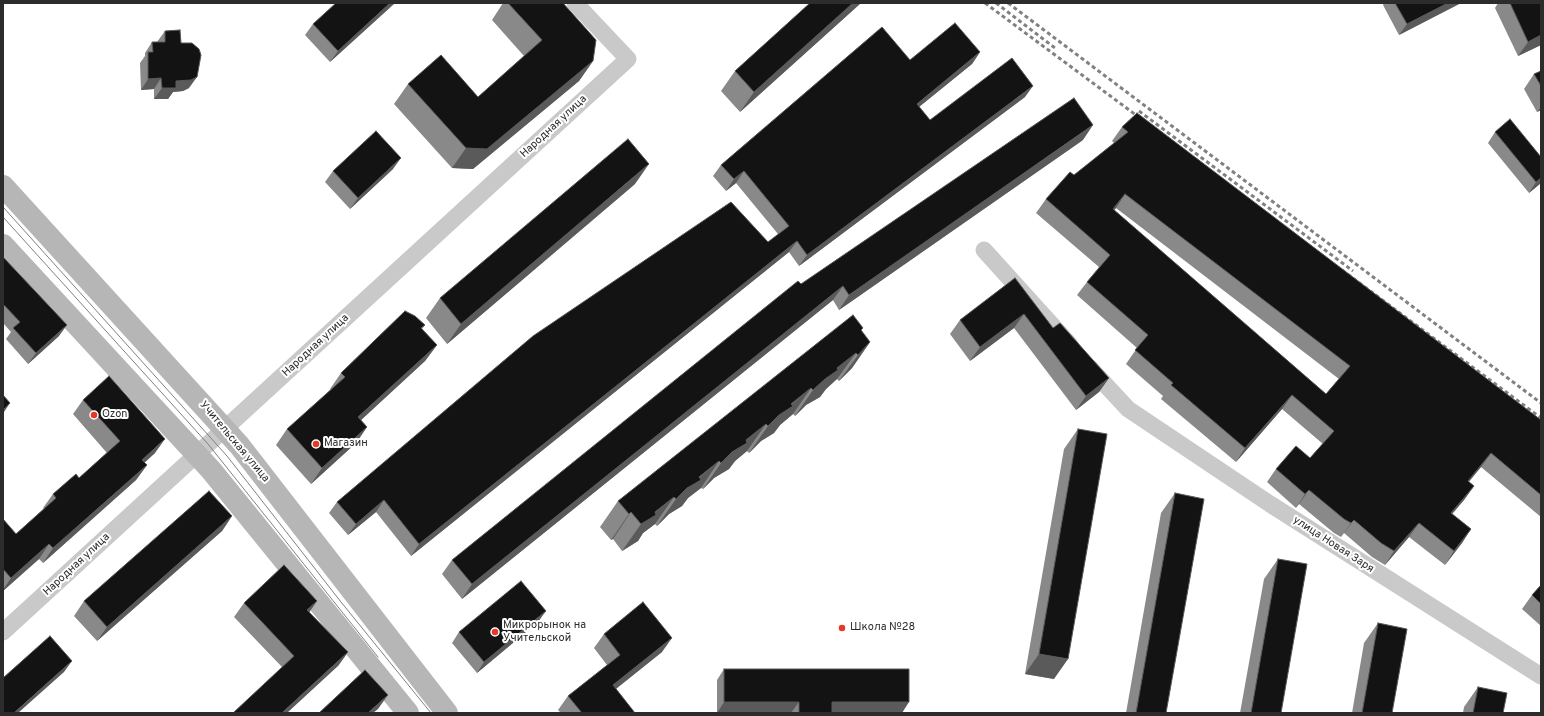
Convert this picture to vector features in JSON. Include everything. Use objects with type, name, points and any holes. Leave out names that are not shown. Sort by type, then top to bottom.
[{"type":"main road","name":"Учительская улица","points":[[3,186],[225,429],[288,507],[447,713]]},
{"type":"main road","points":[[3,245],[197,454],[408,713]]},
{"type":"street","name":"Народная улица","points":[[3,632],[628,59],[575,3]]},
{"type":"street","name":"улица Новая Заря","points":[[984,250],[1128,410],[1283,512],[1541,676]]},
{"type":"building","points":[[336,3],[390,3],[338,51],[313,24]]},
{"type":"building","points":[[508,3],[563,3],[596,40],[593,61],[487,149],[466,148],[408,84],[441,55],[478,97],[542,40]]},
{"type":"building","points":[[810,3],[853,3],[754,92],[735,71]]},
{"type":"building","points":[[1395,3],[1448,3],[1407,24]]},
{"type":"building","points":[[1510,3],[1541,3],[1541,35],[1528,42]]},
{"type":"building","points":[[955,23],[980,52],[917,104],[930,120],[1012,58],[1033,86],[807,255],[797,241],[419,544],[384,500],[356,524],[337,502],[533,336],[731,202],[768,242],[789,226],[744,171],[734,179],[721,165],[882,27],[910,60]]},
{"type":"building","points":[[180,30],[181,43],[192,43],[199,49],[201,55],[197,77],[191,80],[176,81],[176,88],[162,88],[161,78],[148,79],[148,52],[153,52],[152,42],[165,42],[165,31]]},
{"type":"building","points":[[1541,71],[1541,86],[1534,74]]},
{"type":"building","points":[[1074,98],[1093,125],[849,295],[843,286],[472,584],[452,560],[798,281],[801,284]]},
{"type":"building","points":[[1137,113],[1541,420],[1541,495],[1491,453],[1468,481],[1474,486],[1451,513],[1471,529],[1454,551],[1419,523],[1394,551],[1381,543],[1354,520],[1351,523],[1344,519],[1309,490],[1305,494],[1276,469],[1296,446],[1310,458],[1334,431],[1292,395],[1245,448],[1171,385],[1173,383],[1135,350],[1148,335],[1087,282],[1110,255],[1046,199],[1070,172],[1074,175],[1128,132],[1122,127]],"holes":[[[1125,194],[1350,366],[1326,394],[1113,209]]]},
{"type":"building","points":[[1510,119],[1541,157],[1541,178],[1536,182],[1495,132]]},
{"type":"building","points":[[376,131],[401,158],[358,198],[333,171]]},
{"type":"building","points":[[628,139],[649,164],[461,324],[440,298]]},
{"type":"building","points":[[3,257],[67,325],[36,353],[13,328],[20,322],[3,304]]},
{"type":"building","points":[[1015,278],[1053,328],[1060,323],[1109,378],[1086,396],[1024,314],[980,347],[960,320]]},
{"type":"building","points":[[405,311],[415,316],[425,325],[421,328],[437,345],[358,417],[367,427],[322,468],[287,429],[345,377],[341,373]]},
{"type":"building","points":[[853,315],[863,328],[861,330],[870,342],[858,355],[856,353],[813,390],[811,388],[791,404],[793,406],[779,415],[768,426],[766,424],[746,440],[747,443],[732,452],[721,463],[719,461],[699,477],[701,480],[687,488],[676,499],[674,497],[655,512],[656,515],[641,524],[631,512],[629,514],[618,501]]},
{"type":"building","points":[[109,376],[165,439],[142,460],[147,465],[53,548],[49,544],[11,578],[3,569],[3,519],[16,534],[56,498],[53,494],[76,474],[79,478],[120,441],[83,400]]},
{"type":"building","points":[[3,395],[10,403],[3,410]]},
{"type":"building","points":[[1078,429],[1107,434],[1068,659],[1039,654]]},
{"type":"building","points":[[209,491],[232,516],[107,627],[84,601]]},
{"type":"building","points":[[1175,493],[1204,499],[1166,713],[1136,713]]},
{"type":"building","points":[[1278,559],[1307,564],[1281,713],[1251,713]]},
{"type":"building","points":[[284,565],[317,601],[307,610],[348,652],[282,713],[233,713],[294,656],[244,603]]},
{"type":"building","name":"Микрорынок на Учительской","points":[[521,581],[546,611],[484,662],[459,632]]},
{"type":"building","points":[[1541,585],[1541,604],[1532,595]]},
{"type":"building","points":[[643,602],[672,638],[613,685],[635,713],[582,713],[568,696],[620,655],[604,634]]},
{"type":"building","points":[[1378,623],[1407,629],[1392,713],[1362,713]]},
{"type":"building","points":[[50,636],[72,661],[14,713],[4,713],[3,678]]},
{"type":"building","points":[[724,669],[909,669],[909,702],[832,702],[832,713],[799,713],[799,702],[724,702]]},
{"type":"building","points":[[365,670],[388,695],[368,713],[319,713]]},
{"type":"building","points":[[1478,687],[1507,693],[1503,713],[1473,713]]},
{"type":"tram line","points":[[3,207],[227,456],[341,602],[431,713]]},
{"type":"tram line","points":[[3,217],[208,444],[378,657]]},
{"type":"railway","points":[[985,3],[1144,121]]},
{"type":"railway","points":[[996,3],[1055,48]]},
{"type":"railway","points":[[1008,3],[1541,403]]},
{"type":"railway","points":[[1139,111],[1353,271]]},
{"type":"railway","points":[[1342,270],[1541,418]]},
{"type":"place","name":"Ozon","points":[[94,415]]},
{"type":"place","name":"Магазин","points":[[316,444]]},
{"type":"place","name":"Школа №28","points":[[842,628]]},
{"type":"place","name":"Микрорынок на Учительской","points":[[495,632]]}]
